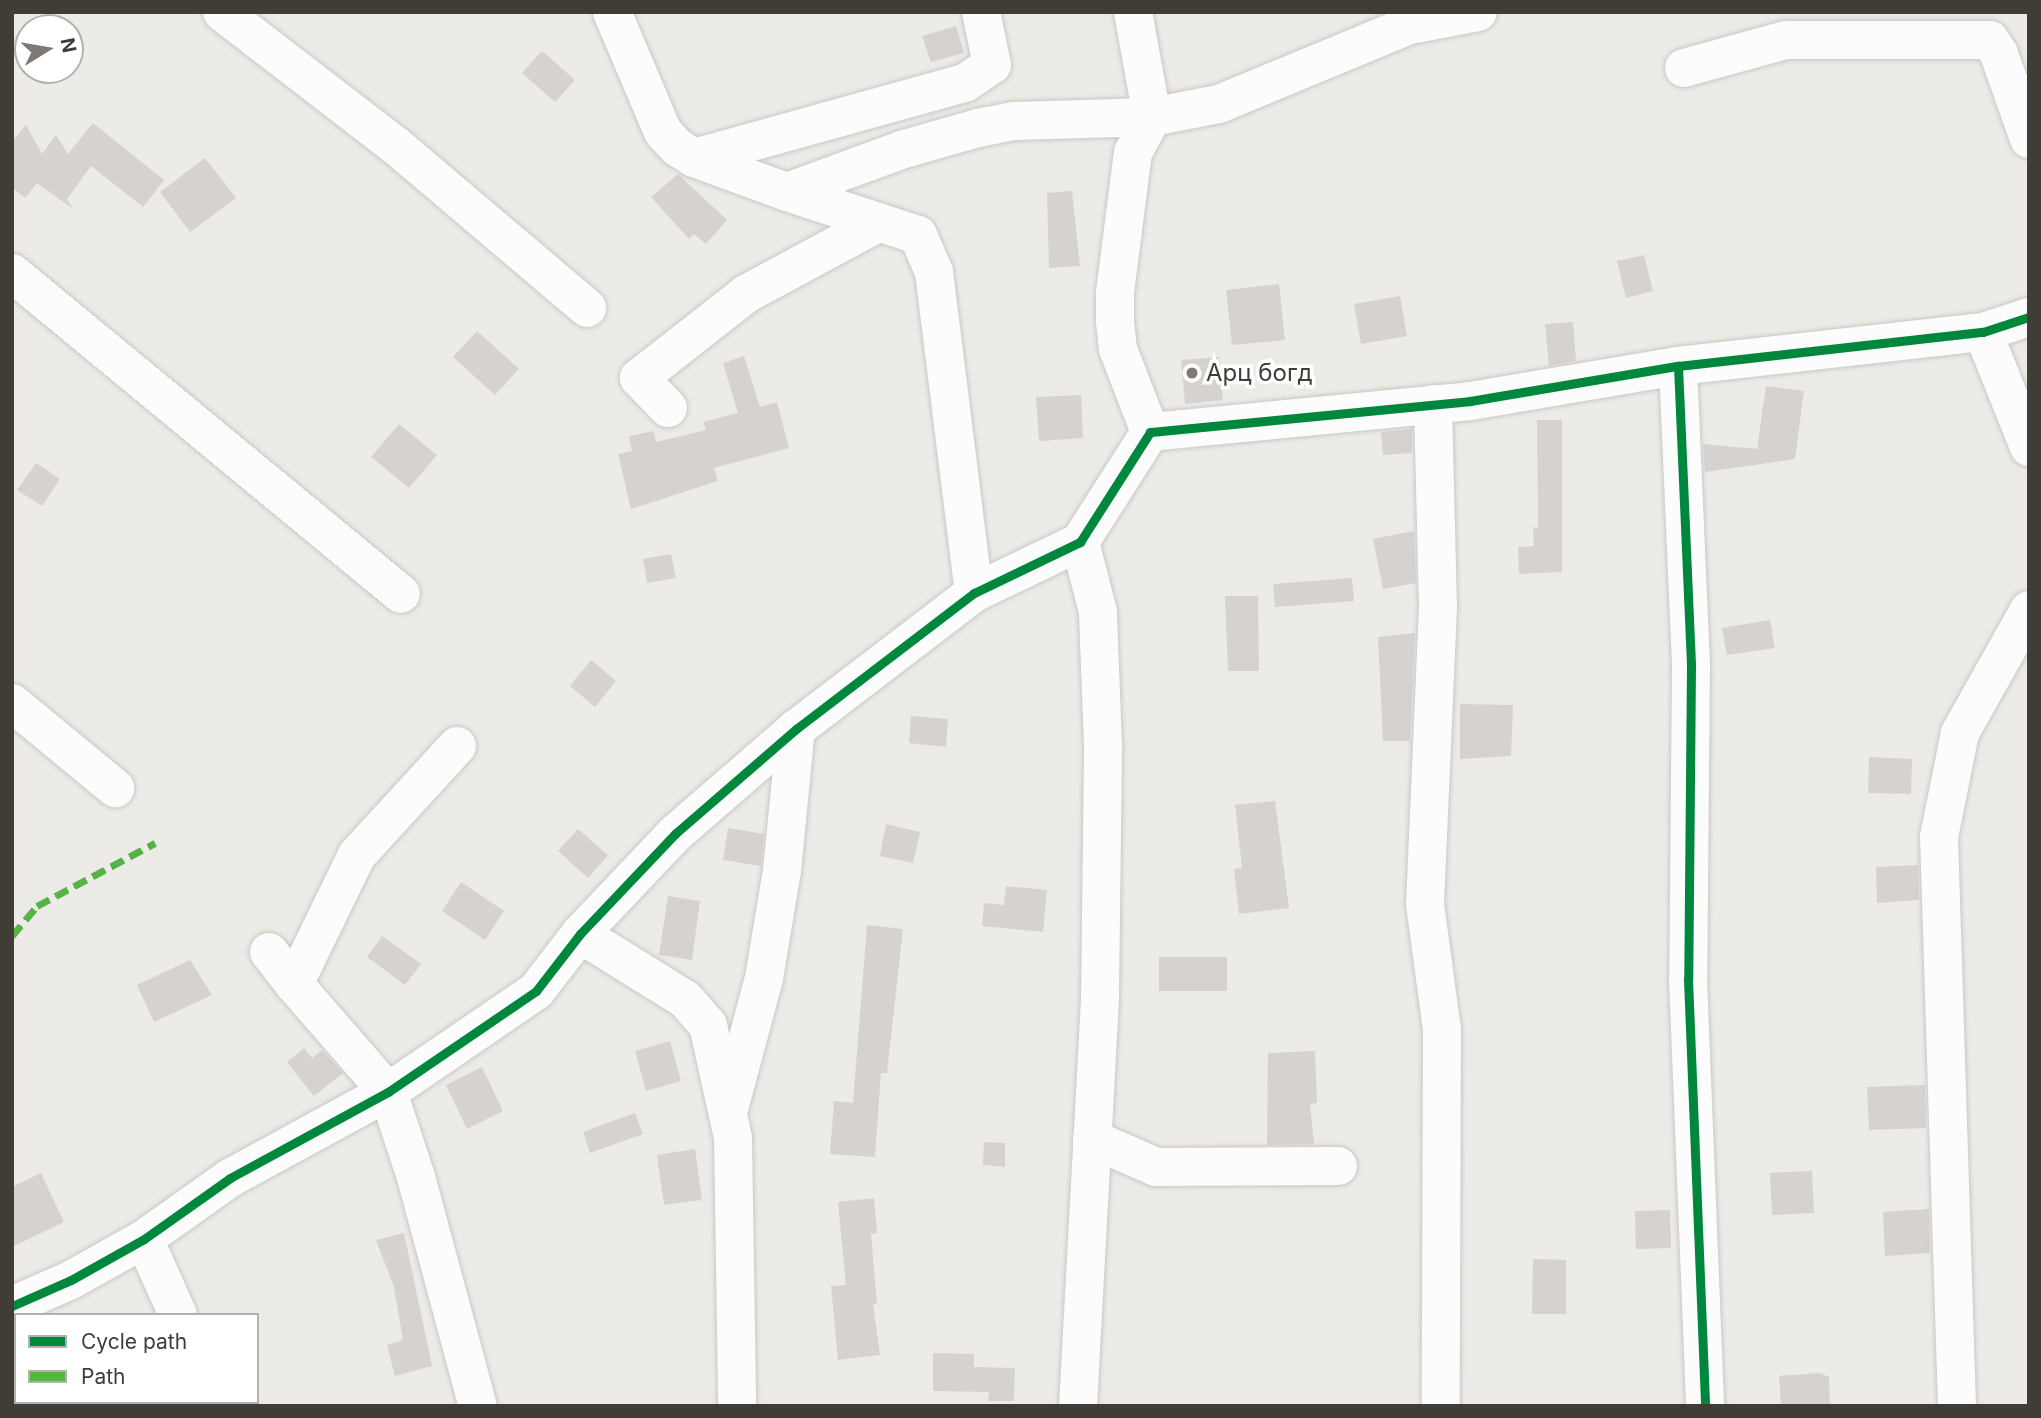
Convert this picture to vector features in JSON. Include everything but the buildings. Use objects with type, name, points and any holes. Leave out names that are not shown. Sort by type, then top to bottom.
[{"type":"street","points":[[222,12],[395,145],[587,308]]},
{"type":"street","points":[[612,12],[663,132],[694,158],[877,225],[918,235],[934,272],[974,593]]},
{"type":"street","points":[[694,158],[965,83],[992,65],[981,12]]},
{"type":"street","points":[[1133,12],[1152,117],[1133,152],[1115,293],[1118,349],[1150,432]]},
{"type":"street","points":[[787,192],[901,150],[978,128],[1014,121],[1152,117],[1219,104],[1410,25],[1454,14]]},
{"type":"street","points":[[1684,68],[1786,40],[1990,40],[1999,54],[2029,139]]},
{"type":"street","points":[[668,408],[639,378],[746,293],[877,225]]},
{"type":"street","points":[[12,273],[401,594]]},
{"type":"street","points":[[1150,432],[1433,404],[1678,366],[1983,332],[2029,317]]},
{"type":"street","points":[[1983,332],[2029,447]]},
{"type":"street","points":[[1678,366],[1691,665],[1688,979],[1705,1406]]},
{"type":"street","points":[[1433,404],[1438,607],[1425,904],[1442,1030],[1441,1406]]},
{"type":"street","points":[[12,1306],[71,1280],[144,1239],[230,1178],[388,1092],[536,992],[580,934],[676,833],[796,729],[974,593],[1080,542],[1150,432]]},
{"type":"street","points":[[1078,1406],[1100,997],[1103,745],[1098,612],[1080,542]]},
{"type":"street","points":[[1957,1406],[1939,837],[1960,733],[2029,612]]},
{"type":"street","points":[[12,703],[115,788]]},
{"type":"street","points":[[728,1114],[764,978],[782,871],[796,729]]},
{"type":"street","points":[[294,984],[357,855],[457,746]]},
{"type":"street","points":[[580,934],[685,999],[708,1025],[733,1138],[737,1406]]},
{"type":"street","points":[[269,952],[388,1092],[416,1177],[478,1406]]},
{"type":"street","points":[[1092,1139],[1156,1167],[1338,1166]]},
{"type":"street","points":[[144,1239],[177,1313]]},
{"type":"marked path","points":[[12,936],[37,906],[155,843]]},
{"type":"cycle path","points":[[12,1306],[71,1280],[144,1239],[230,1178],[388,1092],[536,991],[580,934],[676,833],[796,729],[974,593],[1080,542],[1150,432],[1470,401],[1678,366],[1983,332],[2029,317]]},
{"type":"cycle path","points":[[1678,366],[1691,665],[1688,979],[1705,1406]]},
{"type":"place","name":"Арц богд","points":[[1192,373]]}]
